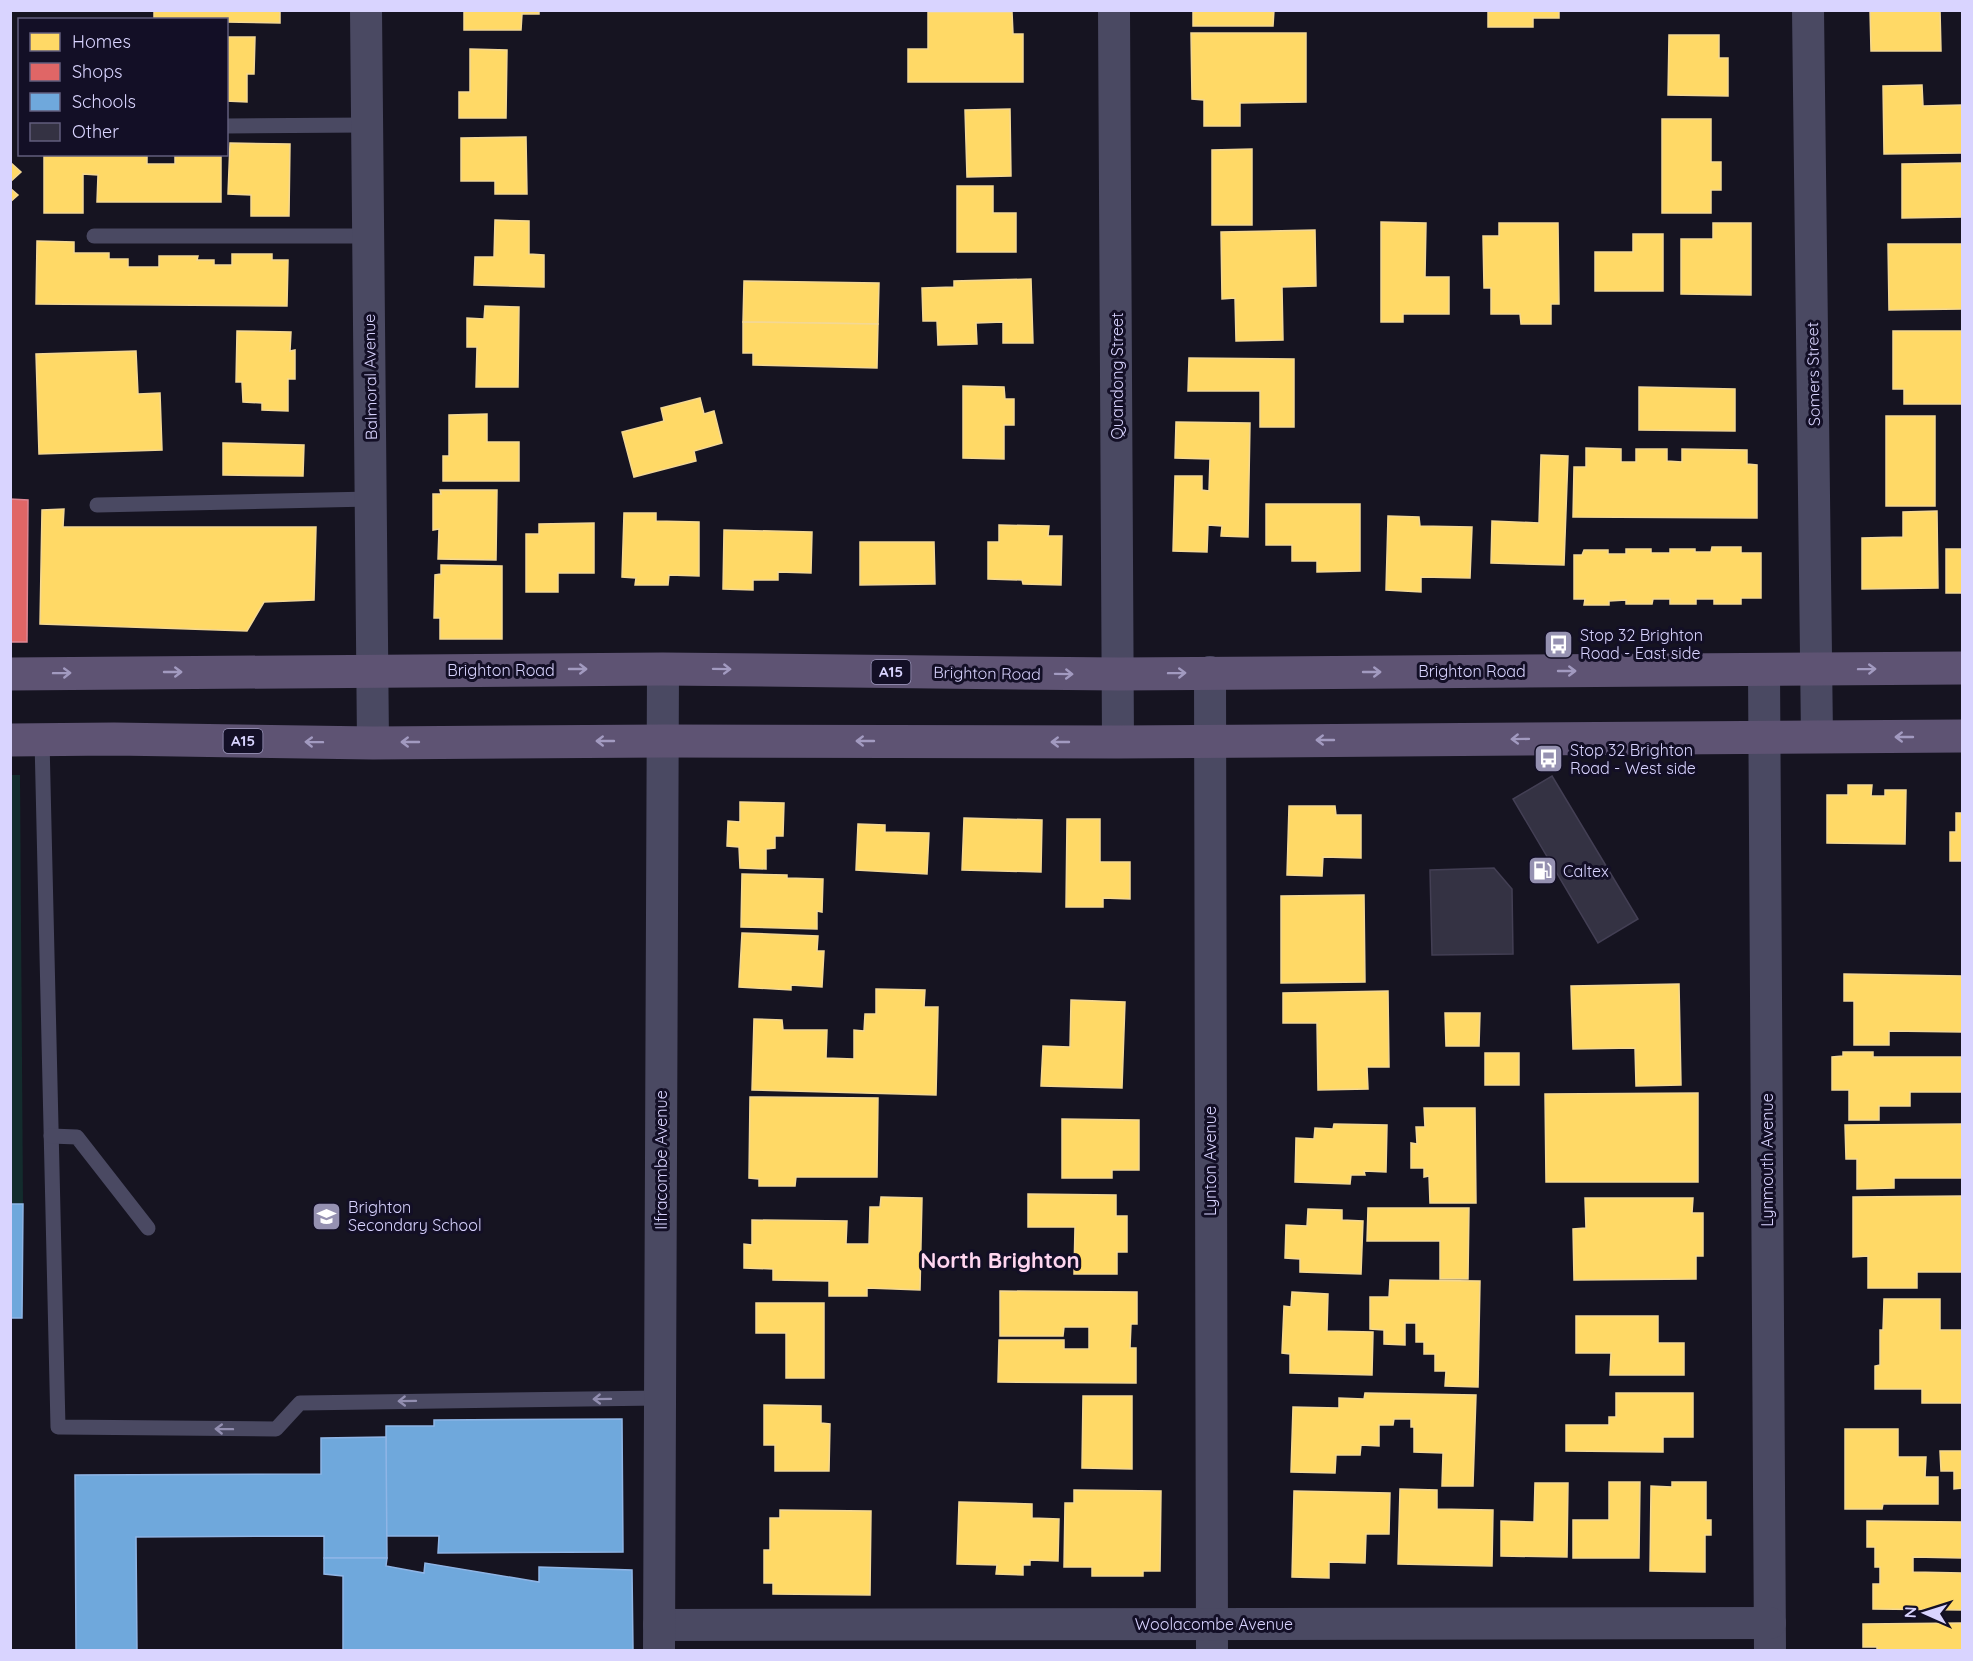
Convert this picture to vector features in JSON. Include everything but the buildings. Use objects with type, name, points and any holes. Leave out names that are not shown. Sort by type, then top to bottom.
[{"type":"main road","name":"Brighton Road","points":[[10,674],[663,669],[1118,674],[1962,668]]},
{"type":"main road","name":"A15","points":[[26,740],[373,743],[1119,742],[1962,736]]},
{"type":"street","name":"Balmoral Avenue","points":[[366,10],[373,743]]},
{"type":"street","name":"Quandong Street","points":[[1114,10],[1119,742]]},
{"type":"street","name":"Somers Street","points":[[1808,10],[1817,737]]},
{"type":"street","name":"Ilfracombe Avenue","points":[[659,1638],[663,669]]},
{"type":"street","name":"Lynmouth Avenue","points":[[1764,670],[1770,1637]]},
{"type":"street","name":"Lynton Avenue","points":[[1210,672],[1212,1637]]},
{"type":"street","name":"Woolacombe Avenue","points":[[659,1638],[1770,1637]]},
{"type":"lane","points":[[228,126],[367,125]]},
{"type":"lane","points":[[94,236],[368,236]]},
{"type":"lane","points":[[97,505],[371,499]]},
{"type":"lane","points":[[26,740],[51,1136],[58,1427],[276,1429],[300,1403],[660,1398]]},
{"type":"lane","points":[[51,1136],[77,1137],[148,1228]]},
{"type":"green space","points":[[10,775],[20,775],[23,1204],[10,1204]]},
{"type":"place","name":"Stop 32 Brighton Road - East side","points":[[1559,644]]},
{"type":"place","name":"Stop 32 Brighton Road - West side","points":[[1549,759]]},
{"type":"place","name":"Caltex","points":[[1542,871]]},
{"type":"place","name":"Brighton Secondary School","points":[[327,1216]]},
{"type":"district","name":"North Brighton","points":[[1000,1260]]}]
